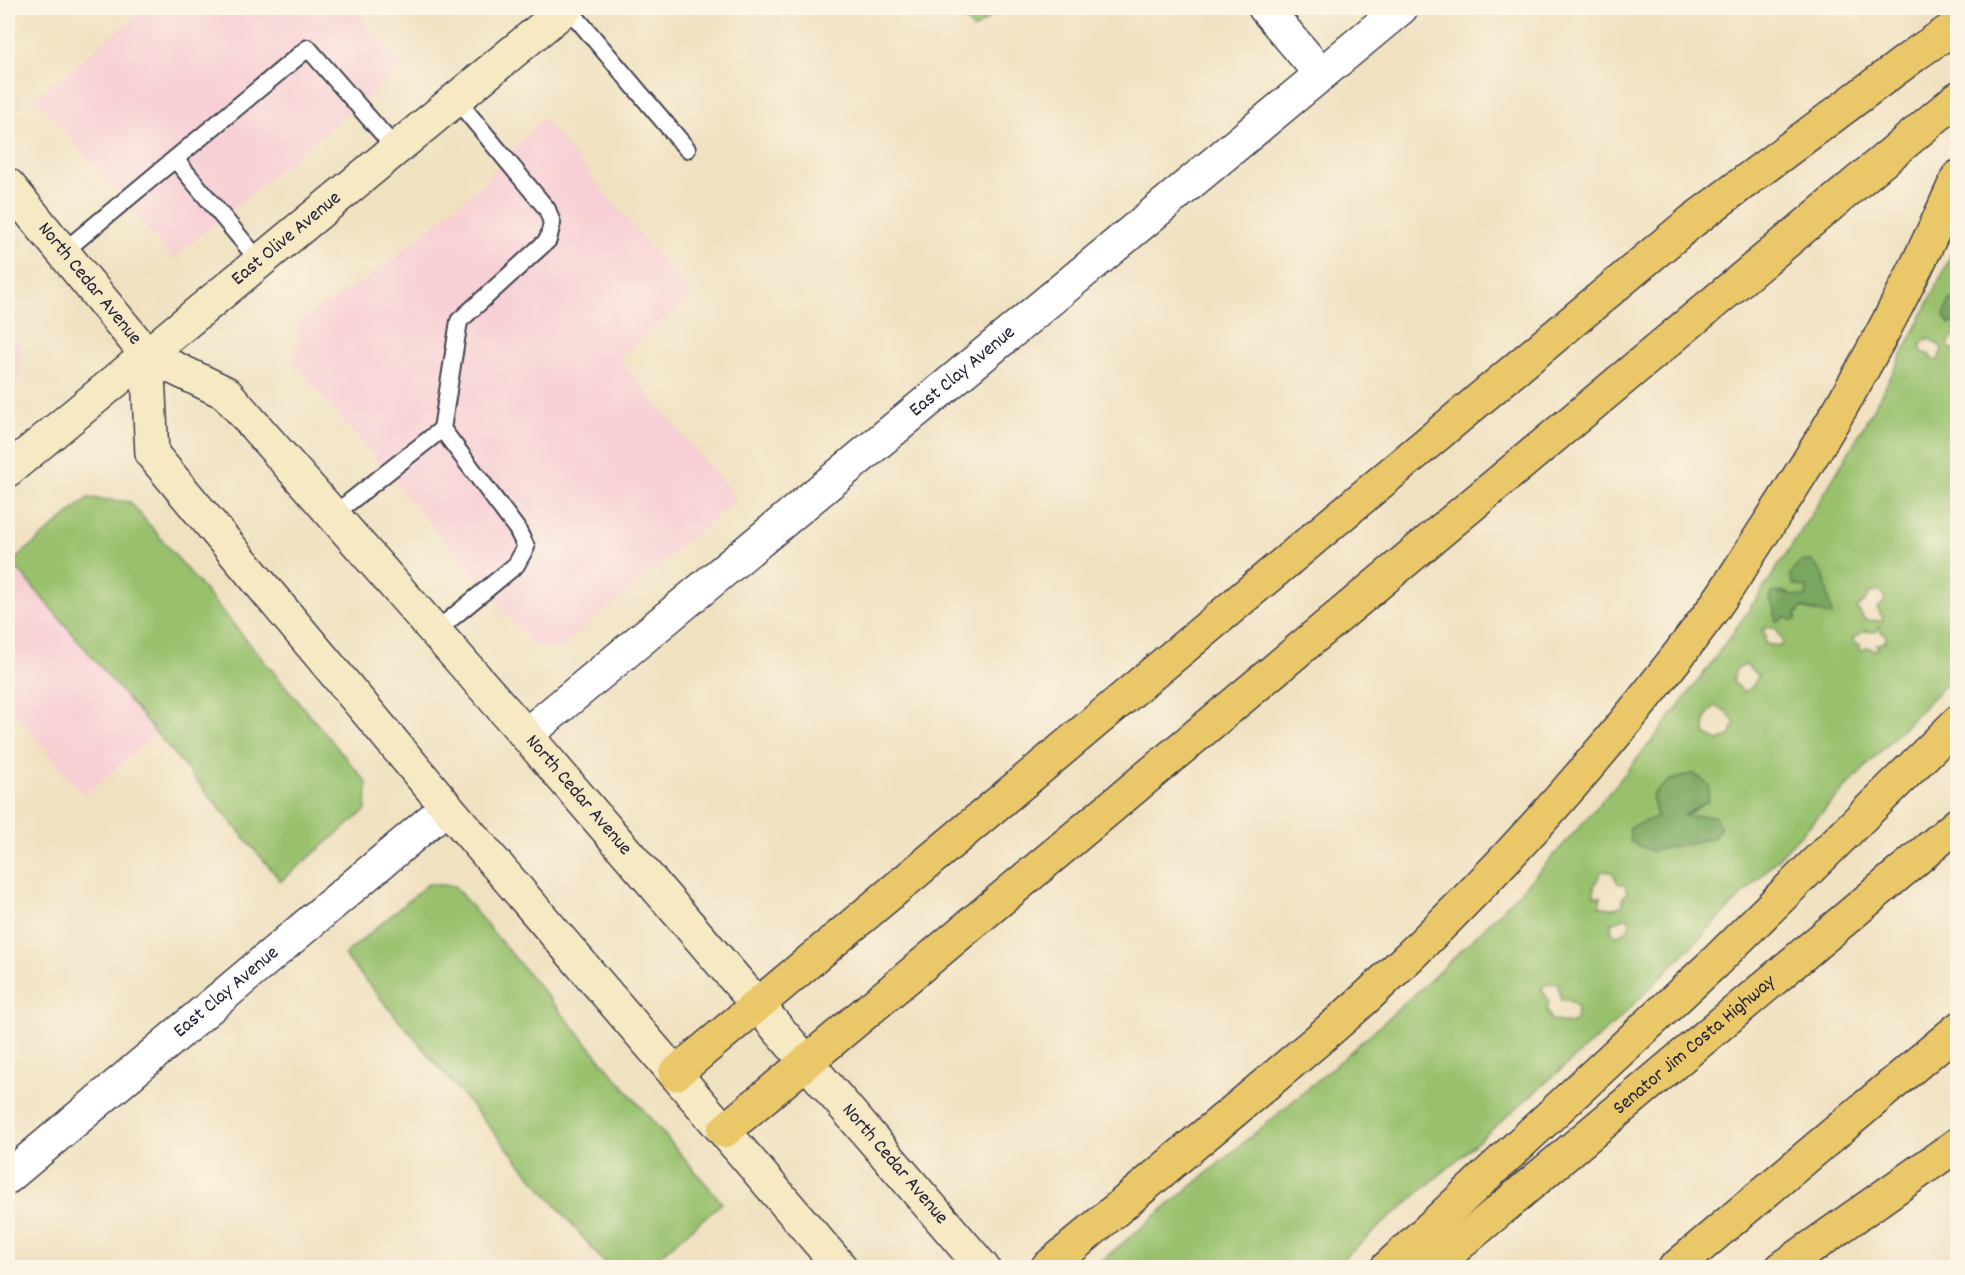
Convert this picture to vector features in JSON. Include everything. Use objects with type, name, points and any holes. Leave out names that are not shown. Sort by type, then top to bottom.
[{"type":"highway","points":[[675,1074],[1691,222],[1917,52],[1958,25]]},
{"type":"highway","points":[[724,1131],[1958,98]]},
{"type":"highway","points":[[1047,1268],[1289,1065],[1370,993],[1444,922],[1519,844],[1624,726],[1710,613],[1797,481],[1864,366],[1928,245],[1958,177]]},
{"type":"highway","points":[[1387,1268],[1714,963],[1958,722]]},
{"type":"highway","name":"Senator Jim Costa Highway","points":[[1431,1268],[1958,824]]},
{"type":"highway","points":[[1675,1268],[1958,1029]]},
{"type":"highway","points":[[1782,1268],[1958,1143]]},
{"type":"main road","name":"East Olive Avenue","points":[[8,471],[567,8]]},
{"type":"main road","name":"North Cedar Avenue","points":[[8,185],[147,355],[226,393],[526,735],[983,1268]]},
{"type":"main road","name":"North Cedar Avenue","points":[[147,355],[152,454],[447,807],[841,1268]]},
{"type":"street","points":[[1265,8],[1321,74]]},
{"type":"street","name":"East Clay Avenue","points":[[526,735],[1401,8]]},
{"type":"street","name":"East Clay Avenue","points":[[8,1177],[447,807]]},
{"type":"lane","points":[[567,8],[687,149]]},
{"type":"lane","points":[[63,252],[308,48],[396,149]]},
{"type":"lane","points":[[333,515],[442,429],[459,321],[548,240],[552,223],[547,209],[456,99]]},
{"type":"lane","points":[[175,159],[260,262]]},
{"type":"lane","points":[[436,632],[516,565],[526,547],[517,529],[442,429]]},
{"type":"shaded area","points":[[145,8],[353,8],[403,67],[173,259],[36,98]]},
{"type":"shaded area","points":[[542,118],[692,296],[618,358],[737,499],[560,648],[533,645],[295,364],[299,321],[379,271],[484,183]]},
{"type":"shaded area","points":[[8,328],[21,345],[17,390],[8,398]]},
{"type":"shaded area","points":[[12,562],[157,734],[84,795],[8,705],[8,566]]},
{"type":"green space","points":[[955,8],[1000,8],[974,30]]},
{"type":"green space","points":[[1957,242],[1957,302],[1956,299],[1949,324],[1958,322],[1957,336],[1953,337],[1947,346],[1958,353],[1957,672],[1756,881],[1616,1022],[1333,1267],[1093,1268],[1271,1120],[1403,1005],[1524,887],[1599,805],[1736,629],[1798,536],[1909,342]],"holes":[[[1928,338],[1942,349],[1938,361],[1933,360],[1929,354],[1920,349],[1922,343]],[[1808,588],[1816,613],[1802,607],[1792,621],[1784,616],[1776,621],[1775,609],[1781,591],[1806,598]],[[1878,590],[1883,594],[1885,601],[1877,608],[1883,618],[1882,621],[1865,620],[1857,608],[1867,600],[1869,594]],[[1880,626],[1881,632],[1886,634],[1886,641],[1877,645],[1878,649],[1874,650],[1867,647],[1862,651],[1853,639],[1864,631],[1876,632]],[[1768,627],[1776,628],[1783,642],[1781,646],[1765,644],[1765,635],[1762,630]],[[1746,665],[1759,676],[1752,687],[1743,692],[1733,682],[1736,669]],[[1715,706],[1726,711],[1735,723],[1730,736],[1718,741],[1706,735],[1705,723]],[[1602,871],[1612,872],[1618,883],[1625,885],[1627,893],[1623,897],[1623,904],[1615,908],[1599,906],[1601,897],[1594,896],[1594,886]],[[1629,918],[1630,926],[1627,931],[1618,935],[1612,933],[1611,923]],[[1549,983],[1558,984],[1561,1000],[1568,999],[1577,1007],[1576,1021],[1570,1024],[1551,1020],[1547,1009],[1549,1001],[1541,988]]]},
{"type":"green space","points":[[1956,299],[1957,322],[1949,324],[1944,316],[1950,300]]},
{"type":"green space","points":[[88,498],[130,502],[367,783],[366,810],[281,881],[12,562]]},
{"type":"green space","points":[[1812,561],[1824,576],[1832,616],[1802,607],[1796,614],[1796,620],[1792,621],[1784,616],[1781,621],[1776,621],[1775,609],[1770,600],[1772,593],[1781,592],[1806,597],[1807,588],[1794,585],[1790,575],[1800,562]]},
{"type":"green space","points":[[1693,773],[1709,785],[1708,801],[1684,816],[1714,816],[1721,827],[1713,838],[1652,851],[1630,842],[1630,827],[1657,817],[1652,795],[1669,781]]},
{"type":"green space","points":[[428,884],[454,886],[722,1203],[646,1267],[608,1267],[344,955]]}]
